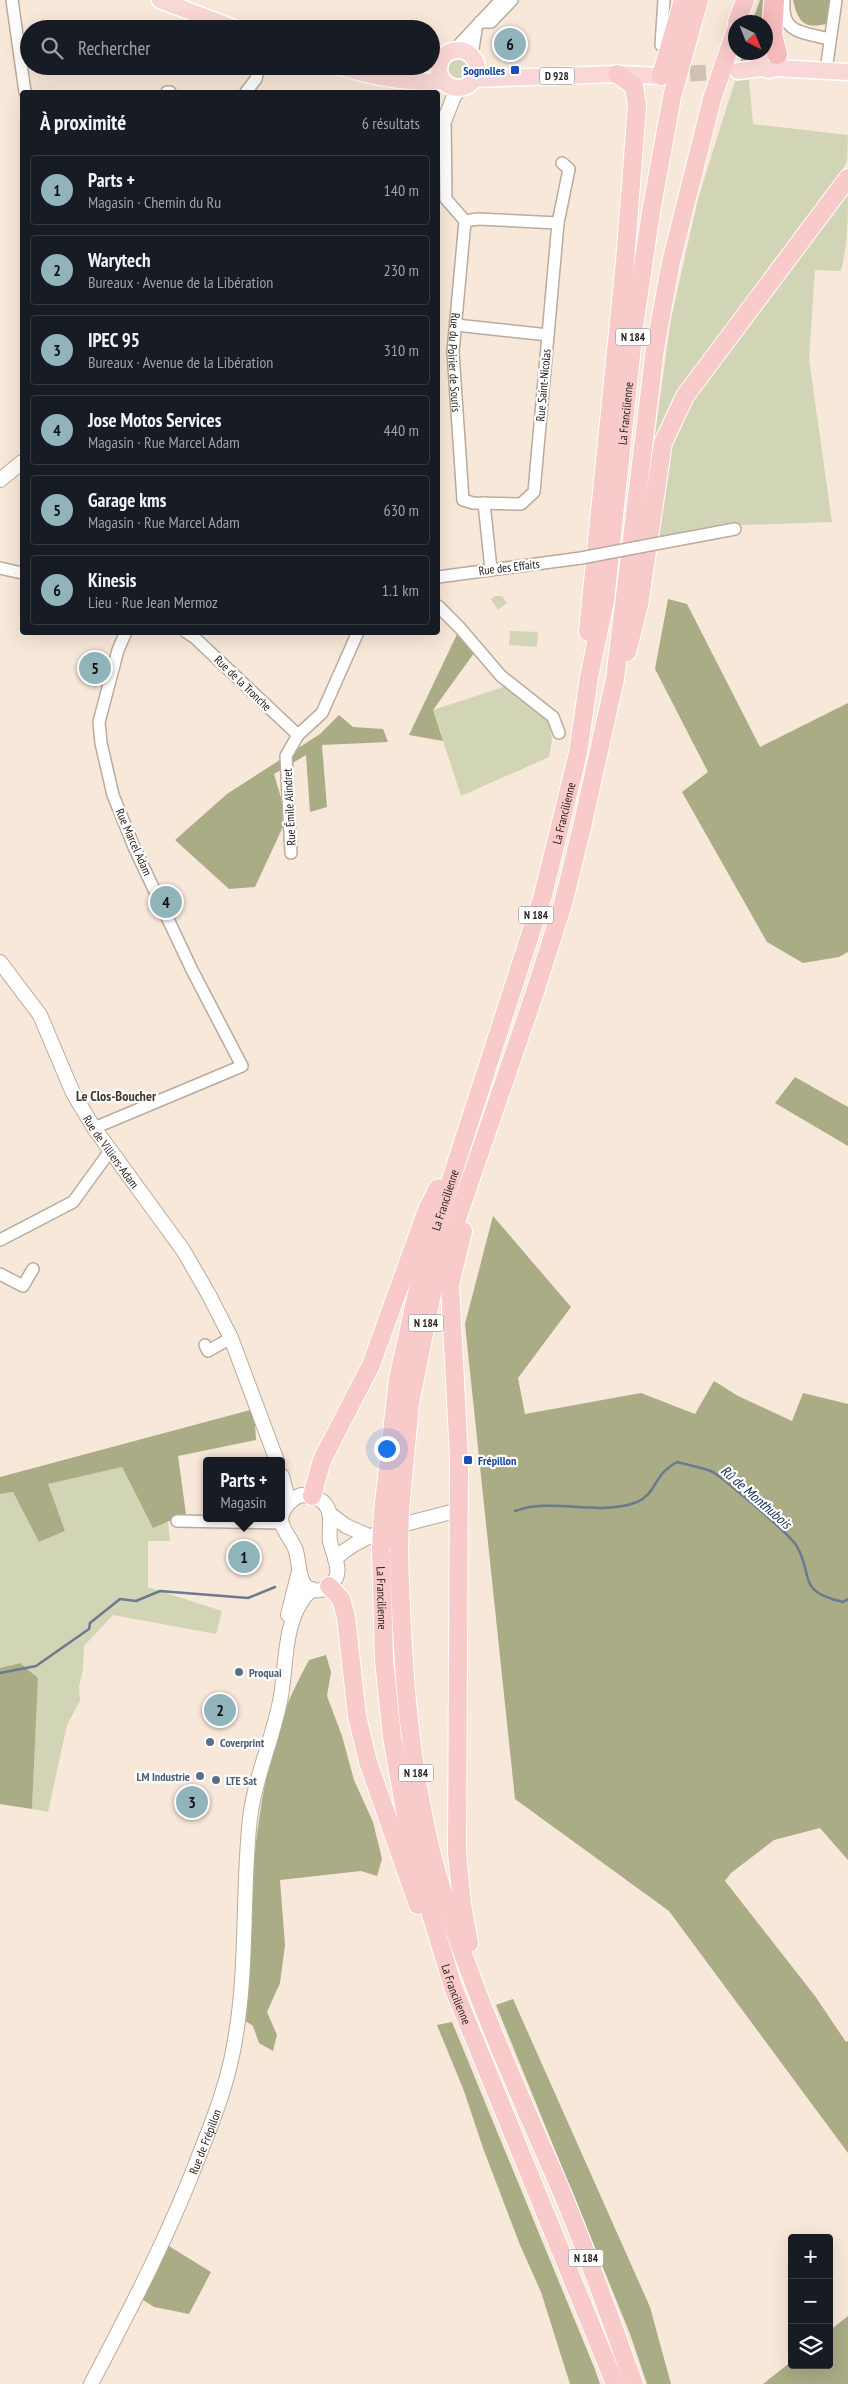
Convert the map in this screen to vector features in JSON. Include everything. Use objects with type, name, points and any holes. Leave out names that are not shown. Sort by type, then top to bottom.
[{"type":"highway","points":[[661,76],[684,0]]},
{"type":"highway","name":"La Francilienne","points":[[634,2384],[564,2197],[535,2133],[469,1972],[438,1876],[421,1802],[409,1728],[402,1659],[399,1552],[391,1511],[398,1379],[423,1266],[459,1148],[542,895],[578,752],[589,677],[604,601],[634,327],[651,212],[672,97],[699,0]]},
{"type":"highway","points":[[740,15],[745,0]]},
{"type":"highway","points":[[773,18],[774,0]]},
{"type":"highway","name":"La Francilienne","points":[[615,2384],[453,1986],[411,1842],[398,1780],[384,1660],[376,1542],[391,1511],[433,1289],[518,1043],[563,904],[615,679],[655,349],[671,262],[712,99],[728,52]]},
{"type":"highway","points":[[589,677],[585,666],[625,262],[637,106],[634,86],[617,74]]},
{"type":"highway","points":[[615,679],[623,671],[639,605],[663,443],[685,396],[848,178]]},
{"type":"highway","points":[[476,1987],[479,1978],[462,1904],[457,1852],[458,1411],[450,1285],[458,1247],[479,1174],[482,1143]]},
{"type":"highway","points":[[306,1496],[322,1460],[371,1365],[427,1210],[459,1148]]},
{"type":"highway","points":[[321,1588],[341,1599],[346,1617],[357,1716],[368,1762],[444,1979],[453,1986]]},
{"type":"main road","points":[[160,0],[212,20]]},
{"type":"main road","points":[[455,49],[461,49],[459,74],[443,56],[455,49]]},
{"type":"main road","points":[[773,59],[805,69],[848,72]]},
{"type":"main road","points":[[741,70],[764,60]]},
{"type":"main road","name":"D 928","points":[[365,75],[395,80],[418,81],[459,74],[488,80],[498,77],[617,74],[661,76]]},
{"type":"street","points":[[12,0],[20,53]]},
{"type":"street","points":[[455,49],[501,0]]},
{"type":"street","points":[[479,24],[492,22],[512,0]]},
{"type":"street","points":[[661,45],[664,0]]},
{"type":"street","points":[[784,0],[782,16],[786,24],[795,30],[829,39]]},
{"type":"street","points":[[826,70],[836,0]]},
{"type":"street","points":[[479,24],[446,102],[441,119],[446,199],[465,221],[478,219],[558,223]]},
{"type":"street","points":[[23,75],[26,90]]},
{"type":"street","points":[[248,90],[256,79],[257,75]]},
{"type":"street","name":"Rue Saint-Nicolas","points":[[484,503],[521,504],[534,492],[558,223],[569,169],[562,163]]},
{"type":"street","points":[[750,321],[848,188]]},
{"type":"street","name":"Rue du Poirier de Souris","points":[[465,221],[453,352],[463,500],[484,503]]},
{"type":"street","points":[[456,325],[548,335]]},
{"type":"street","points":[[0,480],[20,464]]},
{"type":"street","points":[[484,503],[491,569]]},
{"type":"street","name":"Rue des Effaits","points":[[440,577],[581,558],[735,529]]},
{"type":"street","points":[[0,568],[20,573]]},
{"type":"street","points":[[440,608],[501,676],[553,717],[559,733]]},
{"type":"street","name":"Rue Marcel Adam","points":[[94,1128],[242,1066],[192,970],[134,847],[113,795],[99,722],[118,650],[125,635]]},
{"type":"street","name":"Rue de la Tronche","points":[[191,635],[298,735]]},
{"type":"street","name":"Rue Émile Alindret","points":[[291,853],[286,756],[298,735],[322,713],[357,635]]},
{"type":"street","name":"Rue de Villiers-Adam","points":[[0,962],[40,1015],[73,1093],[94,1128],[183,1250],[209,1295],[231,1338],[276,1457]]},
{"type":"street","points":[[0,1240],[73,1202],[110,1151]]},
{"type":"street","points":[[0,1274],[23,1286],[33,1269]]},
{"type":"street","points":[[205,1346],[208,1350],[231,1338]]},
{"type":"street","points":[[285,1480],[306,1496],[325,1504],[330,1514],[346,1526],[376,1542]]},
{"type":"street","points":[[285,1487],[289,1503]]},
{"type":"street","points":[[285,1509],[289,1503],[306,1496]]},
{"type":"street","points":[[334,1559],[346,1549],[376,1542],[458,1510]]},
{"type":"street","points":[[288,1641],[296,1611],[304,1596],[335,1579],[337,1571],[330,1540],[330,1514]]},
{"type":"street","points":[[177,1521],[203,1522]]},
{"type":"street","points":[[229,1522],[281,1523],[296,1550],[298,1575],[288,1615],[288,1641]]},
{"type":"street","points":[[298,1575],[306,1585],[321,1588]]},
{"type":"street","name":"Rue de Frépillon","points":[[91,2384],[164,2242],[225,2085],[235,2040],[240,2001],[245,1880],[252,1803],[281,1697],[288,1641]]},
{"type":"green space","points":[[760,0],[771,0],[772,15],[755,15]]},
{"type":"green space","points":[[793,0],[834,0],[829,23],[814,26],[804,23],[797,14]]},
{"type":"green space","points":[[773,24],[776,60],[773,60]]},
{"type":"green space","points":[[454,58],[462,58],[468,64],[468,72],[462,78],[454,78],[448,72],[448,64]]},
{"type":"green space","points":[[741,60],[748,60],[748,67],[739,66]]},
{"type":"green space","points":[[749,79],[753,124],[848,135],[847,161],[834,186],[738,316],[649,478],[671,319],[698,199],[735,81]]},
{"type":"green space","points":[[848,186],[848,218],[841,271],[815,270],[809,359],[832,522],[715,526],[653,541],[670,445],[695,395]]},
{"type":"green space","points":[[495,596],[502,596],[507,603],[498,610],[491,599]]},
{"type":"green space","points":[[668,599],[687,604],[760,747],[848,703],[848,952],[839,957],[803,963],[767,942],[682,792],[708,772],[655,669]]},
{"type":"green space","points":[[460,628],[477,649],[433,710],[443,741],[409,735]]},
{"type":"green space","points":[[510,631],[538,632],[537,647],[509,645]]},
{"type":"green space","points":[[506,686],[549,719],[552,740],[549,757],[461,796],[433,710]]},
{"type":"green space","points":[[339,715],[353,727],[383,729],[388,742],[322,745],[327,807],[310,812],[306,755],[274,774],[287,818],[255,887],[229,889],[175,840],[227,794],[320,734]]},
{"type":"green space","points":[[795,1077],[848,1107],[848,1146],[775,1103]]},
{"type":"green space","points":[[493,1216],[571,1307],[518,1378],[525,1414],[641,1393],[695,1414],[714,1381],[738,1396],[792,1421],[803,1393],[848,1404],[848,1860],[820,1828],[774,1840],[731,1873],[725,1881],[815,1996],[846,2042],[848,2041],[848,2153],[669,1911],[515,1799],[465,1324]]},
{"type":"green space","points":[[254,1409],[256,1440],[178,1456],[186,1514],[153,1528],[122,1467],[48,1484],[65,1531],[39,1542],[13,1492],[0,1494],[0,1477]]},
{"type":"green space","points":[[122,1467],[153,1527],[168,1522],[170,1541],[148,1541],[148,1587],[222,1611],[216,1634],[113,1615],[84,1646],[83,1670],[79,1686],[80,1701],[67,1725],[48,1812],[32,1809],[38,1678],[20,1663],[0,1668],[0,1494],[13,1492],[39,1542],[65,1531],[47,1484]]},
{"type":"green space","points":[[326,1655],[331,1672],[327,1696],[342,1736],[354,1780],[373,1822],[382,1859],[377,1876],[361,1871],[280,1880],[285,1945],[280,1983],[267,2012],[277,2035],[273,2051],[259,2043],[253,2026],[244,2020],[256,1839],[268,1768],[283,1714],[309,1660]]},
{"type":"green space","points":[[20,1663],[38,1678],[32,1809],[0,1804],[0,1668]]},
{"type":"green space","points":[[513,1999],[650,2307],[671,2384],[647,2384],[630,2334],[496,2005]]},
{"type":"green space","points":[[452,2022],[600,2384],[570,2384],[541,2292],[520,2245],[483,2148],[464,2091],[437,2025]]},
{"type":"green space","points":[[164,2243],[211,2272],[189,2314],[154,2307],[137,2296]]},
{"type":"green space","points":[[848,2316],[848,2384],[763,2384],[788,2364],[788,2369],[833,2369],[833,2328]]},
{"type":"waterway","name":"Rû de Monthubois","points":[[515,1511],[545,1506],[591,1508],[622,1506],[637,1502],[646,1496],[664,1472],[677,1462],[698,1467],[718,1475],[791,1539],[802,1556],[809,1581],[818,1593],[843,1602],[848,1599]]},
{"type":"waterway","name":"Rû de Monthubois","points":[[0,1673],[36,1666],[89,1629],[90,1623],[120,1599],[136,1601],[160,1591],[248,1598],[275,1587]]},
{"type":"tunnel","points":[[666,75],[733,71]]},
{"type":"place","name":"Kinesis","points":[[510,44]]},
{"type":"place","name":"Sognolles","points":[[515,70]]},
{"type":"place","name":"Garage kms","points":[[95,668]]},
{"type":"place","name":"Jose Motos Services","points":[[166,902]]},
{"type":"place","name":"Frépillon","points":[[468,1460]]},
{"type":"place","name":"Parts +","points":[[244,1557]]},
{"type":"place","name":"Proquai","points":[[239,1672]]},
{"type":"place","name":"Warytech","points":[[220,1710]]},
{"type":"place","name":"Coverprint","points":[[210,1742]]},
{"type":"place","name":"LM Industrie","points":[[200,1776]]},
{"type":"place","name":"LTE Sat","points":[[216,1780]]},
{"type":"place","name":"IPEC 95","points":[[192,1802]]},
{"type":"district","name":"Le Clos-Boucher","points":[[116,1096]]}]
